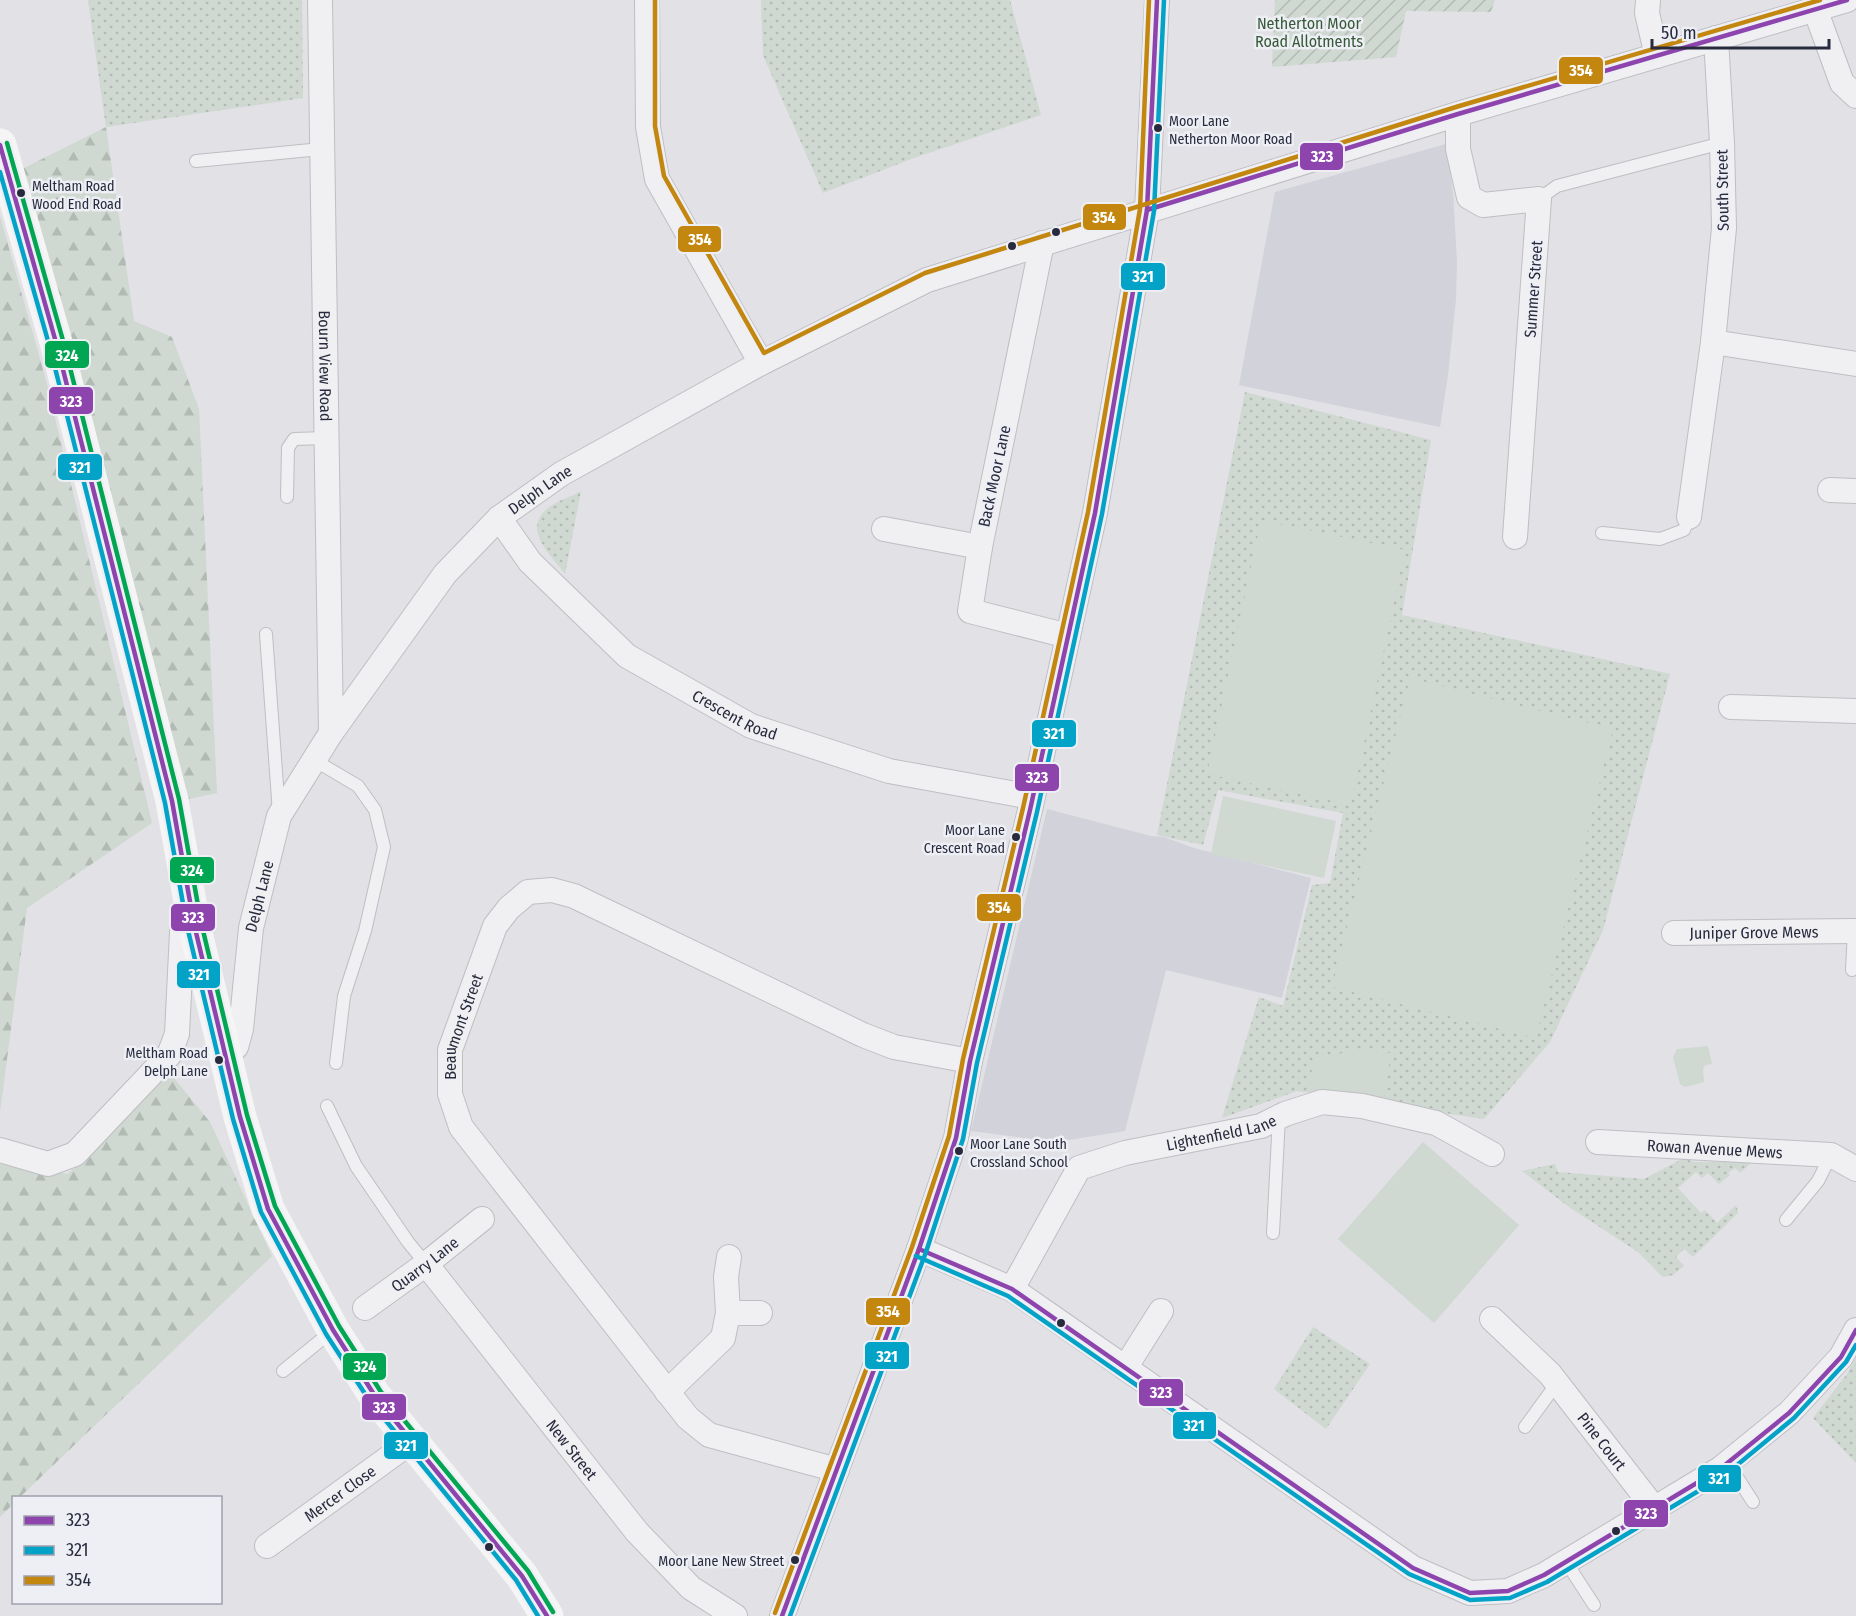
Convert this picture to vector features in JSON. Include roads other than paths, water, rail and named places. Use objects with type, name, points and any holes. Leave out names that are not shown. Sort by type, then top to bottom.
[{"type":"main road","points":[[0,145],[60,357],[172,801],[194,924],[240,1117],[268,1209],[333,1330],[375,1396],[522,1576],[547,1616]]},
{"type":"street","name":"Bourn View Road","points":[[320,0],[331,733]]},
{"type":"street","points":[[647,0],[648,127],[657,179],[760,363]]},
{"type":"street","points":[[782,1616],[919,1250],[956,1137],[970,1061],[1095,513],[1147,210],[1157,0]]},
{"type":"street","points":[[1648,0],[1647,13],[1657,56]]},
{"type":"street","name":"Delph Lane","points":[[225,1054],[236,1047],[242,1029],[251,928],[279,816],[331,733],[445,574],[499,518],[561,474],[760,363],[927,280],[1458,114],[1847,0]]},
{"type":"street","points":[[1815,9],[1842,83],[1856,96]]},
{"type":"street","name":"South Street","points":[[1689,517],[1713,342],[1724,228],[1716,38]]},
{"type":"street","points":[[1458,114],[1458,149],[1469,197],[1483,205],[1539,199]]},
{"type":"street","name":"Summer Street","points":[[1515,537],[1539,199]]},
{"type":"street","name":"Back Moor Lane","points":[[1042,243],[980,547],[970,611],[1068,636]]},
{"type":"street","points":[[1713,342],[1856,364]]},
{"type":"street","points":[[1830,490],[1856,491]]},
{"type":"street","name":"Crescent Road","points":[[499,518],[530,562],[627,656],[752,726],[890,771],[1032,797]]},
{"type":"street","points":[[884,529],[980,547]]},
{"type":"street","points":[[1731,706],[1856,711]]},
{"type":"street","name":"Beaumont Street","points":[[837,1470],[709,1435],[688,1418],[461,1127],[450,1094],[450,1050],[495,926],[509,908],[528,892],[552,890],[574,896],[863,1035],[894,1047],[970,1061]]},
{"type":"street","points":[[0,1150],[48,1164],[75,1154],[169,1055],[177,1034],[182,932],[194,924]]},
{"type":"street","name":"Juniper Grove Mews","points":[[1674,933],[1847,931]]},
{"type":"street","name":"Lightenfield Lane","points":[[1012,1289],[1079,1168],[1125,1153],[1261,1126],[1322,1102],[1362,1106],[1436,1123],[1492,1154]]},
{"type":"street","name":"Rowan Avenue Mews","points":[[1598,1142],[1831,1155]]},
{"type":"street","points":[[1831,1155],[1856,1169]]},
{"type":"street","name":"Quarry Lane","points":[[365,1308],[482,1220]]},
{"type":"street","points":[[919,1250],[1012,1289],[1413,1568],[1470,1593],[1508,1591],[1544,1575],[1728,1463],[1789,1413],[1841,1358],[1856,1330]]},
{"type":"street","points":[[667,1392],[723,1338],[728,1313],[726,1277],[729,1257]]},
{"type":"street","name":"New Street","points":[[426,1264],[637,1532],[691,1588],[735,1616]]},
{"type":"street","points":[[1125,1368],[1161,1311]]},
{"type":"street","points":[[728,1313],[760,1313]]},
{"type":"street","name":"Pine Court","points":[[1492,1319],[1553,1378],[1654,1508]]},
{"type":"street","name":"Mercer Close","points":[[267,1546],[412,1441]]},
{"type":"lane","points":[[1539,199],[1557,186],[1722,143]]},
{"type":"lane","points":[[196,161],[321,149]]},
{"type":"lane","points":[[287,497],[288,448],[294,439],[326,438]]},
{"type":"lane","points":[[1602,533],[1659,539],[1684,530],[1689,517]]},
{"type":"lane","points":[[266,634],[279,816]]},
{"type":"lane","points":[[314,760],[358,786],[375,810],[384,847],[365,931],[344,996],[336,1064]]},
{"type":"lane","points":[[1847,931],[1852,970]]},
{"type":"lane","points":[[327,1107],[356,1166],[408,1242],[426,1264]]},
{"type":"lane","points":[[1273,1233],[1279,1117]]},
{"type":"lane","points":[[1786,1220],[1818,1181],[1831,1155]]},
{"type":"lane","points":[[283,1371],[333,1330]]},
{"type":"lane","points":[[1525,1427],[1553,1378]]},
{"type":"lane","points":[[1728,1463],[1753,1502]]},
{"type":"lane","points":[[1566,1562],[1594,1605]]},
{"type":"place","name":"Moor Lane Netherton Moor Road","points":[[1158,128]]},
{"type":"place","name":"Meltham Road Wood End Road","points":[[21,193]]},
{"type":"place","name":"Moor Lane Crescent Road","points":[[1016,837]]},
{"type":"place","name":"Meltham Road Delph Lane","points":[[219,1060]]},
{"type":"place","name":"Moor Lane South Crossland School","points":[[959,1151]]},
{"type":"place","name":"Moor Lane New Street","points":[[795,1560]]},
{"type":"park label","name":"Netherton Moor Road Allotments","points":[[1309,32]]}]
